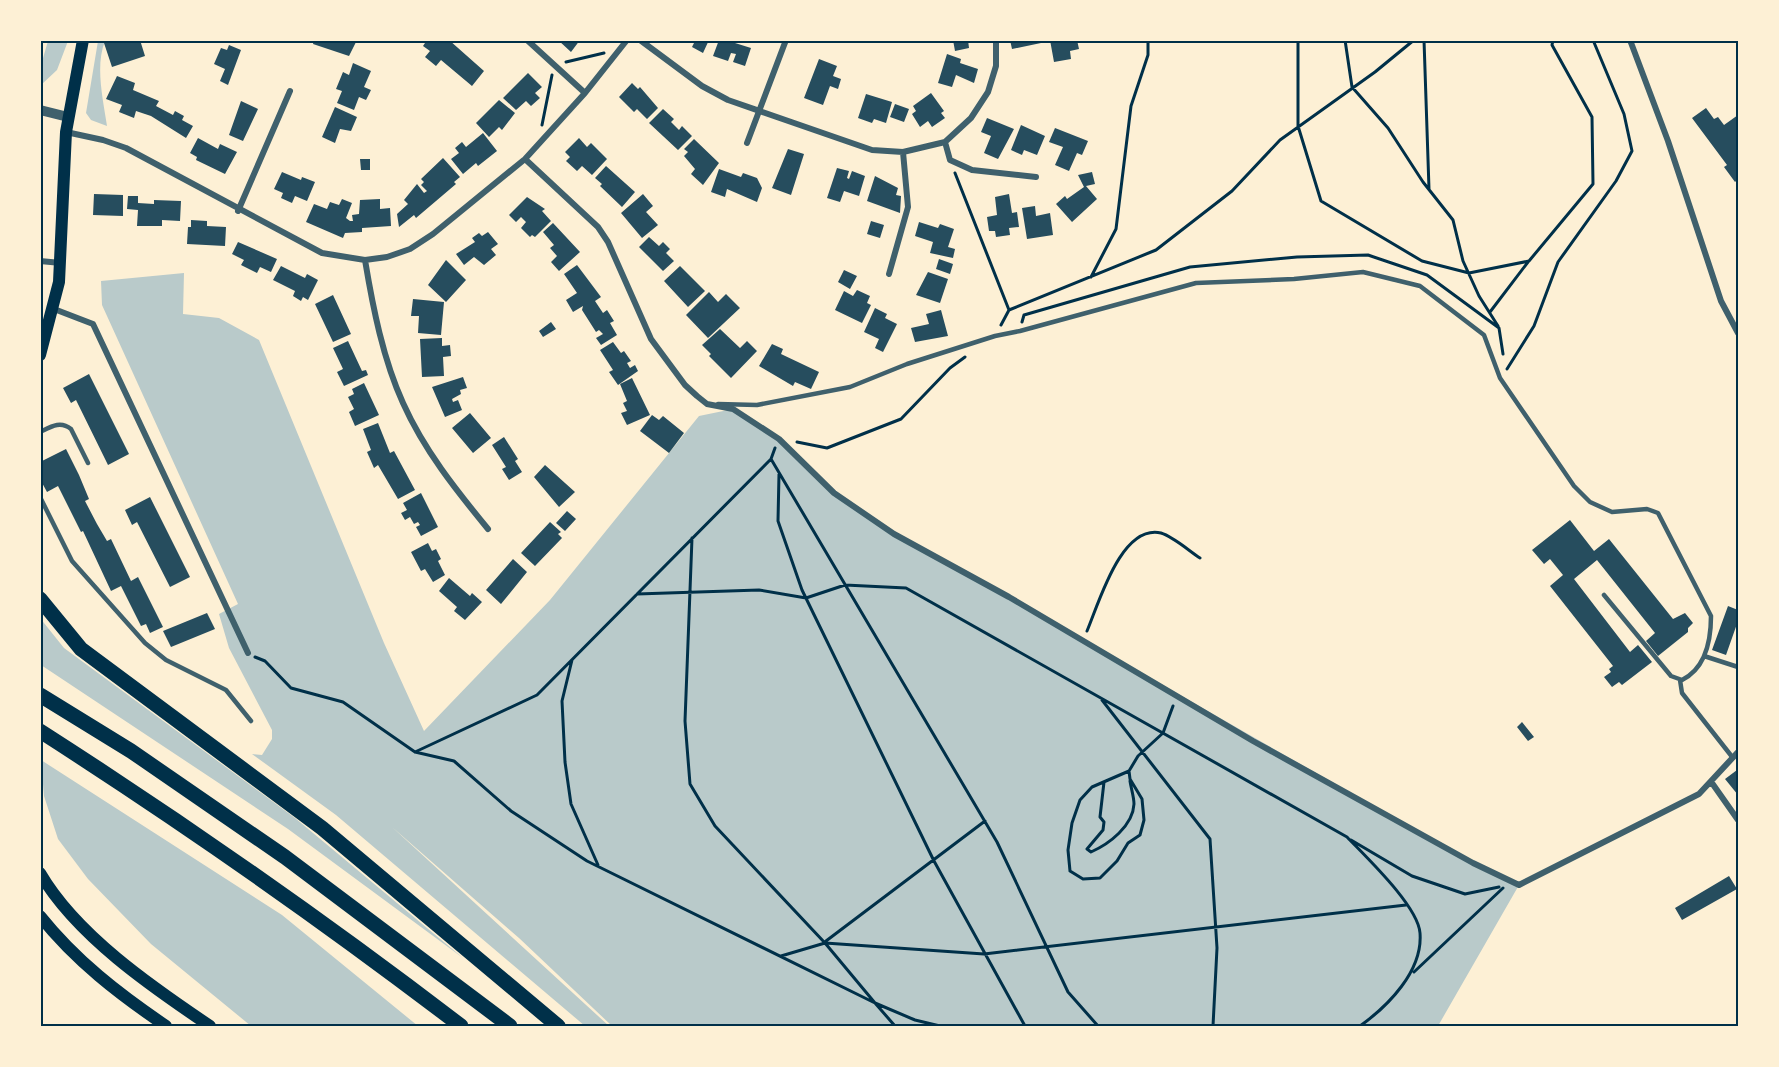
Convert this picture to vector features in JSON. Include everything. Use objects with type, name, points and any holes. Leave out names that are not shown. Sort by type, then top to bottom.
[{"type":"highway","points":[[40,599],[81,649],[322,828],[558,1026]]},
{"type":"highway","points":[[40,694],[285,857],[510,1026]]},
{"type":"highway","points":[[40,731],[139,795],[277,891],[461,1026]]},
{"type":"main road","points":[[40,355],[54,309],[61,262],[66,132],[83,40]]},
{"type":"main road","points":[[40,873],[78,921],[117,959],[210,1026]]},
{"type":"main road","points":[[40,915],[59,939],[100,979],[166,1026]]},
{"type":"street","points":[[527,40],[585,93]]},
{"type":"street","points":[[66,132],[103,140],[126,148],[238,211],[322,254],[365,260],[387,258],[410,249],[434,234],[525,159],[585,93],[627,40]]},
{"type":"street","points":[[640,40],[702,86],[728,100],[872,150],[903,152],[945,142],[971,118],[988,92],[996,66],[996,40]]},
{"type":"street","points":[[747,143],[786,40]]},
{"type":"street","points":[[1630,40],[1668,141],[1721,301],[1738,333]]},
{"type":"street","points":[[238,211],[290,92]]},
{"type":"street","points":[[40,110],[69,117]]},
{"type":"street","points":[[945,142],[950,160],[972,170],[1036,177]]},
{"type":"street","points":[[889,274],[908,207],[903,152]]},
{"type":"street","points":[[525,159],[598,227],[608,242],[651,339],[685,385],[707,404],[733,409],[779,439],[834,493],[894,534],[1452,851],[1519,885],[1699,794],[1712,783],[1738,752]]},
{"type":"street","points":[[365,260],[388,361],[403,403],[448,480],[488,530]]},
{"type":"street","points":[[40,261],[61,262]]},
{"type":"street","points":[[54,309],[93,324],[248,653]]},
{"type":"street","points":[[1712,783],[1738,820]]},
{"type":"lane","points":[[707,404],[758,405],[850,387],[907,364],[995,336],[1196,283],[1294,279],[1363,272],[1420,286],[1484,335],[1500,378],[1574,486],[1590,502],[1612,512],[1647,509],[1658,513],[1711,616],[1711,634],[1704,656],[1697,670],[1680,680]]},
{"type":"lane","points":[[41,431],[54,425],[66,425],[71,429],[88,463]]},
{"type":"lane","points":[[40,497],[72,561],[145,643],[166,660],[226,690],[251,721]]},
{"type":"lane","points":[[1604,595],[1671,676],[1680,680]]},
{"type":"lane","points":[[1704,656],[1738,667]]},
{"type":"lane","points":[[1680,680],[1682,693],[1733,758]]},
{"type":"path","points":[[1090,279],[1116,229],[1131,106],[1148,55],[1148,40]]},
{"type":"path","points":[[1298,40],[1298,126],[1322,201],[1422,261],[1469,273],[1529,261]]},
{"type":"path","points":[[1345,40],[1352,87],[1388,128],[1453,220],[1469,273],[1498,328],[1505,370],[1534,326],[1558,262],[1617,181],[1632,151],[1624,114],[1593,40]]},
{"type":"path","points":[[995,336],[1009,310],[1090,279],[1156,250],[1232,191],[1280,140],[1414,40]]},
{"type":"path","points":[[1424,40],[1429,189]]},
{"type":"path","points":[[1490,313],[1529,261],[1593,184],[1592,117],[1552,45],[1553,40]]},
{"type":"path","points":[[950,160],[1009,310]]},
{"type":"path","points":[[1020,331],[1024,315],[1190,267],[1298,256],[1368,255],[1427,275],[1498,328]]},
{"type":"path","points":[[415,752],[537,695],[771,459],[779,439],[827,448],[901,419],[950,368],[968,355]]},
{"type":"path","points":[[771,459],[985,821],[1068,992],[1098,1026]]},
{"type":"path","points":[[779,474],[778,521],[806,598],[934,861],[1025,1026]]},
{"type":"path","points":[[1082,640],[1118,561],[1125,548],[1134,540],[1147,534],[1161,533],[1200,558]]},
{"type":"path","points":[[692,538],[685,721],[690,784],[715,826],[825,942],[895,1026]]},
{"type":"path","points":[[637,594],[759,591],[806,598],[845,585],[906,588],[1412,876],[1465,894],[1504,886],[1412,973],[1379,1013],[1360,1026]]},
{"type":"path","points":[[248,653],[265,661],[291,688],[343,702],[415,752],[454,761],[511,811],[598,867],[875,1003],[915,1020],[940,1026]]},
{"type":"path","points":[[573,658],[562,701],[564,762],[570,804],[598,867]]},
{"type":"path","points":[[1130,779],[1142,799],[1144,820],[1140,835],[1128,843],[1117,861],[1100,878],[1083,879],[1070,871],[1068,850],[1072,823],[1080,800],[1092,787],[1129,771],[1142,752],[1162,733],[1179,697]]},
{"type":"path","points":[[1101,698],[1210,838],[1216,925],[1213,1026]]},
{"type":"path","points":[[1104,782],[1100,817],[1104,822],[1103,830],[1087,849],[1091,852],[1115,837],[1134,806],[1129,771]]},
{"type":"path","points":[[780,956],[825,942],[985,821]]},
{"type":"path","points":[[1347,837],[1400,893],[1420,932],[1412,973]]},
{"type":"path","points":[[825,942],[984,954],[1048,948],[1216,925],[1406,905]]},
{"type":"shaded area","points":[[48,41],[68,41],[57,70],[41,85],[41,65]]},
{"type":"shaded area","points":[[98,41],[105,41],[100,72],[107,126],[91,120],[86,113]]},
{"type":"shaded area","points":[[184,273],[183,314],[219,318],[259,340],[384,643],[424,731],[550,600],[699,416],[733,409],[779,439],[834,493],[894,534],[1009,597],[1473,863],[1519,885],[1438,1026],[612,1026],[519,938],[392,827],[609,1026],[585,1026],[336,815],[252,754],[262,755],[272,739],[272,730],[229,648],[219,614],[238,604],[102,305],[101,281]]},
{"type":"shaded area","points":[[40,618],[64,648],[295,818],[463,958],[288,829],[41,665]]},
{"type":"shaded area","points":[[41,760],[282,915],[418,1026],[251,1026],[151,944],[88,879],[58,839],[44,796]]},
{"type":"building","points":[[113,40],[140,40],[145,56],[112,67],[104,43]]},
{"type":"building","points":[[314,40],[353,40],[356,42],[349,56],[313,44]]},
{"type":"building","points":[[427,40],[449,40],[484,71],[472,86],[441,60],[436,66],[425,57],[430,51],[423,46]]},
{"type":"building","points":[[558,40],[580,40],[571,52]]},
{"type":"building","points":[[689,40],[709,40],[703,53],[692,47],[694,43]]},
{"type":"building","points":[[719,40],[735,40],[735,43],[751,48],[745,66],[733,62],[736,54],[731,53],[728,61],[713,56]]},
{"type":"building","points":[[953,40],[968,40],[969,48],[955,51]]},
{"type":"building","points":[[1010,40],[1041,40],[1041,43],[1012,49]]},
{"type":"building","points":[[1050,40],[1077,40],[1079,49],[1070,51],[1071,59],[1054,62]]},
{"type":"building","points":[[229,45],[241,50],[228,85],[220,81],[225,69],[214,64],[221,48],[227,50]]},
{"type":"building","points":[[947,54],[961,59],[960,63],[978,69],[974,83],[956,75],[952,87],[938,83]]},
{"type":"building","points":[[819,59],[837,66],[833,76],[841,79],[838,89],[830,86],[823,105],[804,98]]},
{"type":"building","points":[[353,63],[371,71],[364,87],[371,90],[366,100],[359,97],[354,110],[337,103],[342,91],[336,89],[343,72],[349,75]]},
{"type":"building","points":[[528,73],[542,87],[535,93],[540,98],[531,106],[526,101],[516,110],[503,98]]},
{"type":"building","points":[[117,76],[135,83],[133,90],[159,101],[156,106],[173,115],[175,111],[184,116],[182,120],[193,126],[186,138],[151,116],[136,111],[134,118],[119,112],[122,105],[106,99]]},
{"type":"building","points":[[632,83],[638,89],[640,87],[658,108],[647,119],[637,109],[634,112],[619,97]]},
{"type":"building","points":[[931,93],[944,111],[941,113],[945,118],[932,127],[928,121],[920,127],[912,114],[916,111],[913,106]]},
{"type":"building","points":[[866,94],[892,102],[886,123],[874,119],[872,123],[858,118]]},
{"type":"building","points":[[499,100],[515,113],[502,130],[499,127],[489,137],[476,123]]},
{"type":"building","points":[[241,101],[258,109],[243,141],[229,135]]},
{"type":"building","points":[[895,104],[909,109],[904,122],[890,117]]},
{"type":"building","points":[[335,107],[357,117],[351,131],[340,129],[335,143],[322,137]]},
{"type":"building","points":[[1706,108],[1714,119],[1718,117],[1724,125],[1738,115],[1738,179],[1735,182],[1724,167],[1727,165],[1692,118]]},
{"type":"building","points":[[663,109],[674,119],[671,122],[679,130],[682,126],[692,136],[678,150],[649,123]]},
{"type":"building","points":[[987,118],[1014,129],[998,159],[984,153],[991,136],[981,132]]},
{"type":"building","points":[[1021,125],[1045,136],[1037,155],[1024,150],[1022,155],[1011,150]]},
{"type":"building","points":[[1055,128],[1088,141],[1082,155],[1077,153],[1069,171],[1055,165],[1063,147],[1049,142]]},
{"type":"building","points":[[483,133],[497,151],[478,166],[476,163],[463,174],[451,159],[459,153],[455,148],[462,142],[466,147]]},
{"type":"building","points":[[198,138],[218,149],[220,144],[237,152],[225,174],[196,160],[197,157],[190,153]]},
{"type":"building","points":[[579,138],[587,147],[591,143],[607,159],[592,175],[582,166],[577,171],[566,161],[570,157],[565,152]]},
{"type":"building","points":[[694,139],[719,163],[703,185],[691,174],[695,169],[684,156],[688,152],[684,149]]},
{"type":"building","points":[[788,149],[804,154],[791,195],[772,188]]},
{"type":"building","points":[[443,158],[460,177],[454,182],[456,184],[416,218],[414,215],[399,227],[397,214],[408,204],[404,200],[417,184],[424,193],[427,191],[421,185],[424,182],[421,179]]},
{"type":"building","points":[[360,159],[370,159],[370,170],[361,170]]},
{"type":"building","points":[[606,166],[635,192],[622,207],[595,178]]},
{"type":"building","points":[[837,168],[849,171],[847,178],[849,179],[852,171],[865,176],[859,196],[844,191],[840,202],[827,198]]},
{"type":"building","points":[[719,169],[741,177],[743,173],[757,178],[762,188],[757,202],[727,189],[725,197],[711,192]]},
{"type":"building","points":[[282,172],[301,180],[302,177],[315,182],[307,201],[295,196],[292,203],[281,198],[283,193],[274,189]]},
{"type":"building","points":[[1092,172],[1095,184],[1086,186],[1097,199],[1072,222],[1056,204],[1065,196],[1067,199],[1084,187],[1078,175]]},
{"type":"building","points":[[875,176],[898,188],[896,195],[901,196],[900,213],[867,201]]},
{"type":"building","points":[[94,194],[123,195],[123,216],[93,215]]},
{"type":"building","points":[[643,194],[653,206],[646,212],[658,225],[642,238],[621,213]]},
{"type":"building","points":[[1009,194],[1012,213],[1017,212],[1019,227],[1009,228],[1010,235],[996,237],[995,231],[989,231],[987,217],[997,215],[995,197]]},
{"type":"building","points":[[128,196],[138,196],[138,203],[154,204],[154,200],[181,201],[180,221],[162,220],[162,226],[137,226],[138,210],[127,209]]},
{"type":"building","points":[[527,197],[545,209],[542,211],[551,221],[535,237],[532,235],[530,237],[521,228],[526,222],[521,217],[516,222],[509,215]]},
{"type":"building","points":[[342,199],[352,203],[346,218],[353,221],[352,215],[359,214],[360,200],[380,199],[380,209],[390,208],[391,226],[362,228],[362,232],[345,233],[343,238],[306,222],[314,204],[327,209],[330,202],[339,205]]},
{"type":"building","points":[[1035,206],[1036,216],[1050,213],[1053,235],[1027,239],[1022,208]]},
{"type":"building","points":[[191,220],[207,221],[207,226],[226,227],[225,246],[187,244],[188,227],[191,227]]},
{"type":"building","points":[[871,221],[884,225],[880,238],[867,234]]},
{"type":"building","points":[[919,222],[938,228],[940,224],[954,229],[948,247],[955,249],[953,258],[930,253],[933,242],[915,236]]},
{"type":"building","points":[[553,223],[580,252],[559,271],[551,262],[557,256],[550,248],[554,245],[543,232]]},
{"type":"building","points":[[488,232],[498,244],[491,249],[496,255],[484,265],[474,257],[464,265],[456,254],[475,242],[472,238],[479,233],[482,236]]},
{"type":"building","points":[[649,237],[659,246],[663,242],[670,249],[666,253],[674,261],[663,271],[639,247]]},
{"type":"building","points":[[238,242],[277,259],[271,272],[260,267],[257,273],[241,265],[244,260],[232,254]]},
{"type":"building","points":[[939,259],[953,264],[950,274],[936,269]]},
{"type":"building","points":[[446,260],[466,280],[446,302],[428,285]]},
{"type":"building","points":[[577,265],[601,297],[595,301],[603,313],[607,310],[614,321],[610,323],[617,335],[601,345],[596,338],[603,334],[599,330],[596,332],[582,310],[583,306],[573,312],[566,300],[577,293],[564,274]]},
{"type":"building","points":[[281,266],[305,278],[307,274],[318,280],[308,300],[303,297],[301,301],[293,296],[295,291],[273,280]]},
{"type":"building","points":[[680,266],[705,291],[688,307],[664,281]]},
{"type":"building","points":[[844,270],[857,276],[850,289],[838,282]]},
{"type":"building","points":[[928,272],[948,279],[940,303],[916,295]]},
{"type":"building","points":[[857,290],[870,296],[867,303],[871,305],[862,323],[835,310],[844,291],[853,296]]},
{"type":"building","points":[[709,292],[718,302],[726,294],[740,308],[708,338],[686,315]]},
{"type":"building","points":[[333,295],[351,334],[333,342],[315,304]]},
{"type":"building","points":[[413,299],[444,302],[441,335],[418,333],[419,316],[411,316]]},
{"type":"building","points":[[875,308],[887,314],[885,318],[897,324],[883,352],[875,348],[879,339],[864,332]]},
{"type":"building","points":[[941,310],[948,336],[915,342],[911,328],[929,324],[926,314]]},
{"type":"building","points":[[551,322],[556,329],[543,337],[539,331]]},
{"type":"building","points":[[720,329],[740,348],[747,341],[757,351],[731,378],[709,356],[711,354],[702,345]]},
{"type":"building","points":[[442,338],[442,346],[450,345],[451,356],[443,357],[444,376],[422,377],[420,339]]},
{"type":"building","points":[[348,341],[362,371],[366,370],[368,375],[344,386],[337,372],[343,369],[333,348]]},
{"type":"building","points":[[613,342],[631,361],[627,363],[630,368],[635,365],[638,371],[618,385],[609,372],[613,370],[600,350]]},
{"type":"building","points":[[772,344],[783,349],[781,354],[819,372],[811,389],[795,382],[793,386],[759,366]]},
{"type":"building","points":[[89,374],[129,454],[108,465],[76,400],[71,403],[63,388]]},
{"type":"building","points":[[463,377],[467,388],[460,390],[461,394],[452,399],[453,402],[458,400],[462,410],[445,417],[432,387]]},
{"type":"building","points":[[632,378],[650,415],[627,425],[621,413],[627,411],[623,403],[627,401],[620,384]]},
{"type":"building","points":[[364,383],[379,415],[355,426],[349,412],[354,409],[348,397],[354,394],[352,389]]},
{"type":"building","points":[[470,413],[491,438],[473,453],[452,428]]},
{"type":"building","points":[[652,415],[659,420],[663,416],[684,433],[669,453],[640,431]]},
{"type":"building","points":[[378,423],[390,453],[394,451],[415,490],[398,499],[378,465],[374,468],[367,452],[371,450],[363,429]]},
{"type":"building","points":[[504,437],[518,459],[515,461],[522,472],[509,480],[502,469],[506,467],[492,445]]},
{"type":"building","points":[[66,449],[89,499],[85,501],[97,524],[107,541],[111,539],[131,581],[138,577],[163,627],[150,633],[146,624],[141,626],[121,586],[111,591],[83,531],[81,532],[58,486],[47,492],[40,479],[40,462]]},
{"type":"building","points":[[545,465],[575,492],[559,507],[534,477]]},
{"type":"building","points":[[421,493],[438,527],[421,536],[416,527],[420,525],[418,522],[414,524],[410,517],[405,520],[401,513],[407,510],[403,503]]},
{"type":"building","points":[[150,497],[190,577],[170,587],[137,522],[132,525],[125,510]]},
{"type":"building","points":[[567,511],[576,519],[565,531],[556,523]]},
{"type":"building","points":[[1570,520],[1594,551],[1609,539],[1673,619],[1685,613],[1693,623],[1688,628],[1688,632],[1658,656],[1646,641],[1655,633],[1597,560],[1574,579],[1630,652],[1638,645],[1652,662],[1622,685],[1619,682],[1612,687],[1604,677],[1611,672],[1609,669],[1613,666],[1550,586],[1563,575],[1550,559],[1544,564],[1532,550]]},
{"type":"building","points":[[550,522],[561,532],[558,534],[562,538],[535,566],[521,553]]},
{"type":"building","points":[[428,543],[432,551],[436,549],[441,559],[438,561],[445,575],[433,582],[425,569],[421,571],[411,552]]},
{"type":"building","points":[[513,559],[527,572],[501,604],[486,590]]},
{"type":"building","points":[[449,578],[470,596],[472,593],[482,602],[465,620],[454,611],[457,607],[439,591]]},
{"type":"building","points":[[1728,606],[1738,610],[1738,621],[1726,655],[1712,650]]},
{"type":"building","points":[[207,613],[215,629],[171,647],[163,631]]},
{"type":"building","points":[[1522,722],[1534,737],[1528,741],[1517,727]]},
{"type":"building","points":[[1737,770],[1738,772],[1738,795],[1725,779]]},
{"type":"building","points":[[1729,876],[1737,889],[1682,920],[1675,908]]}]
